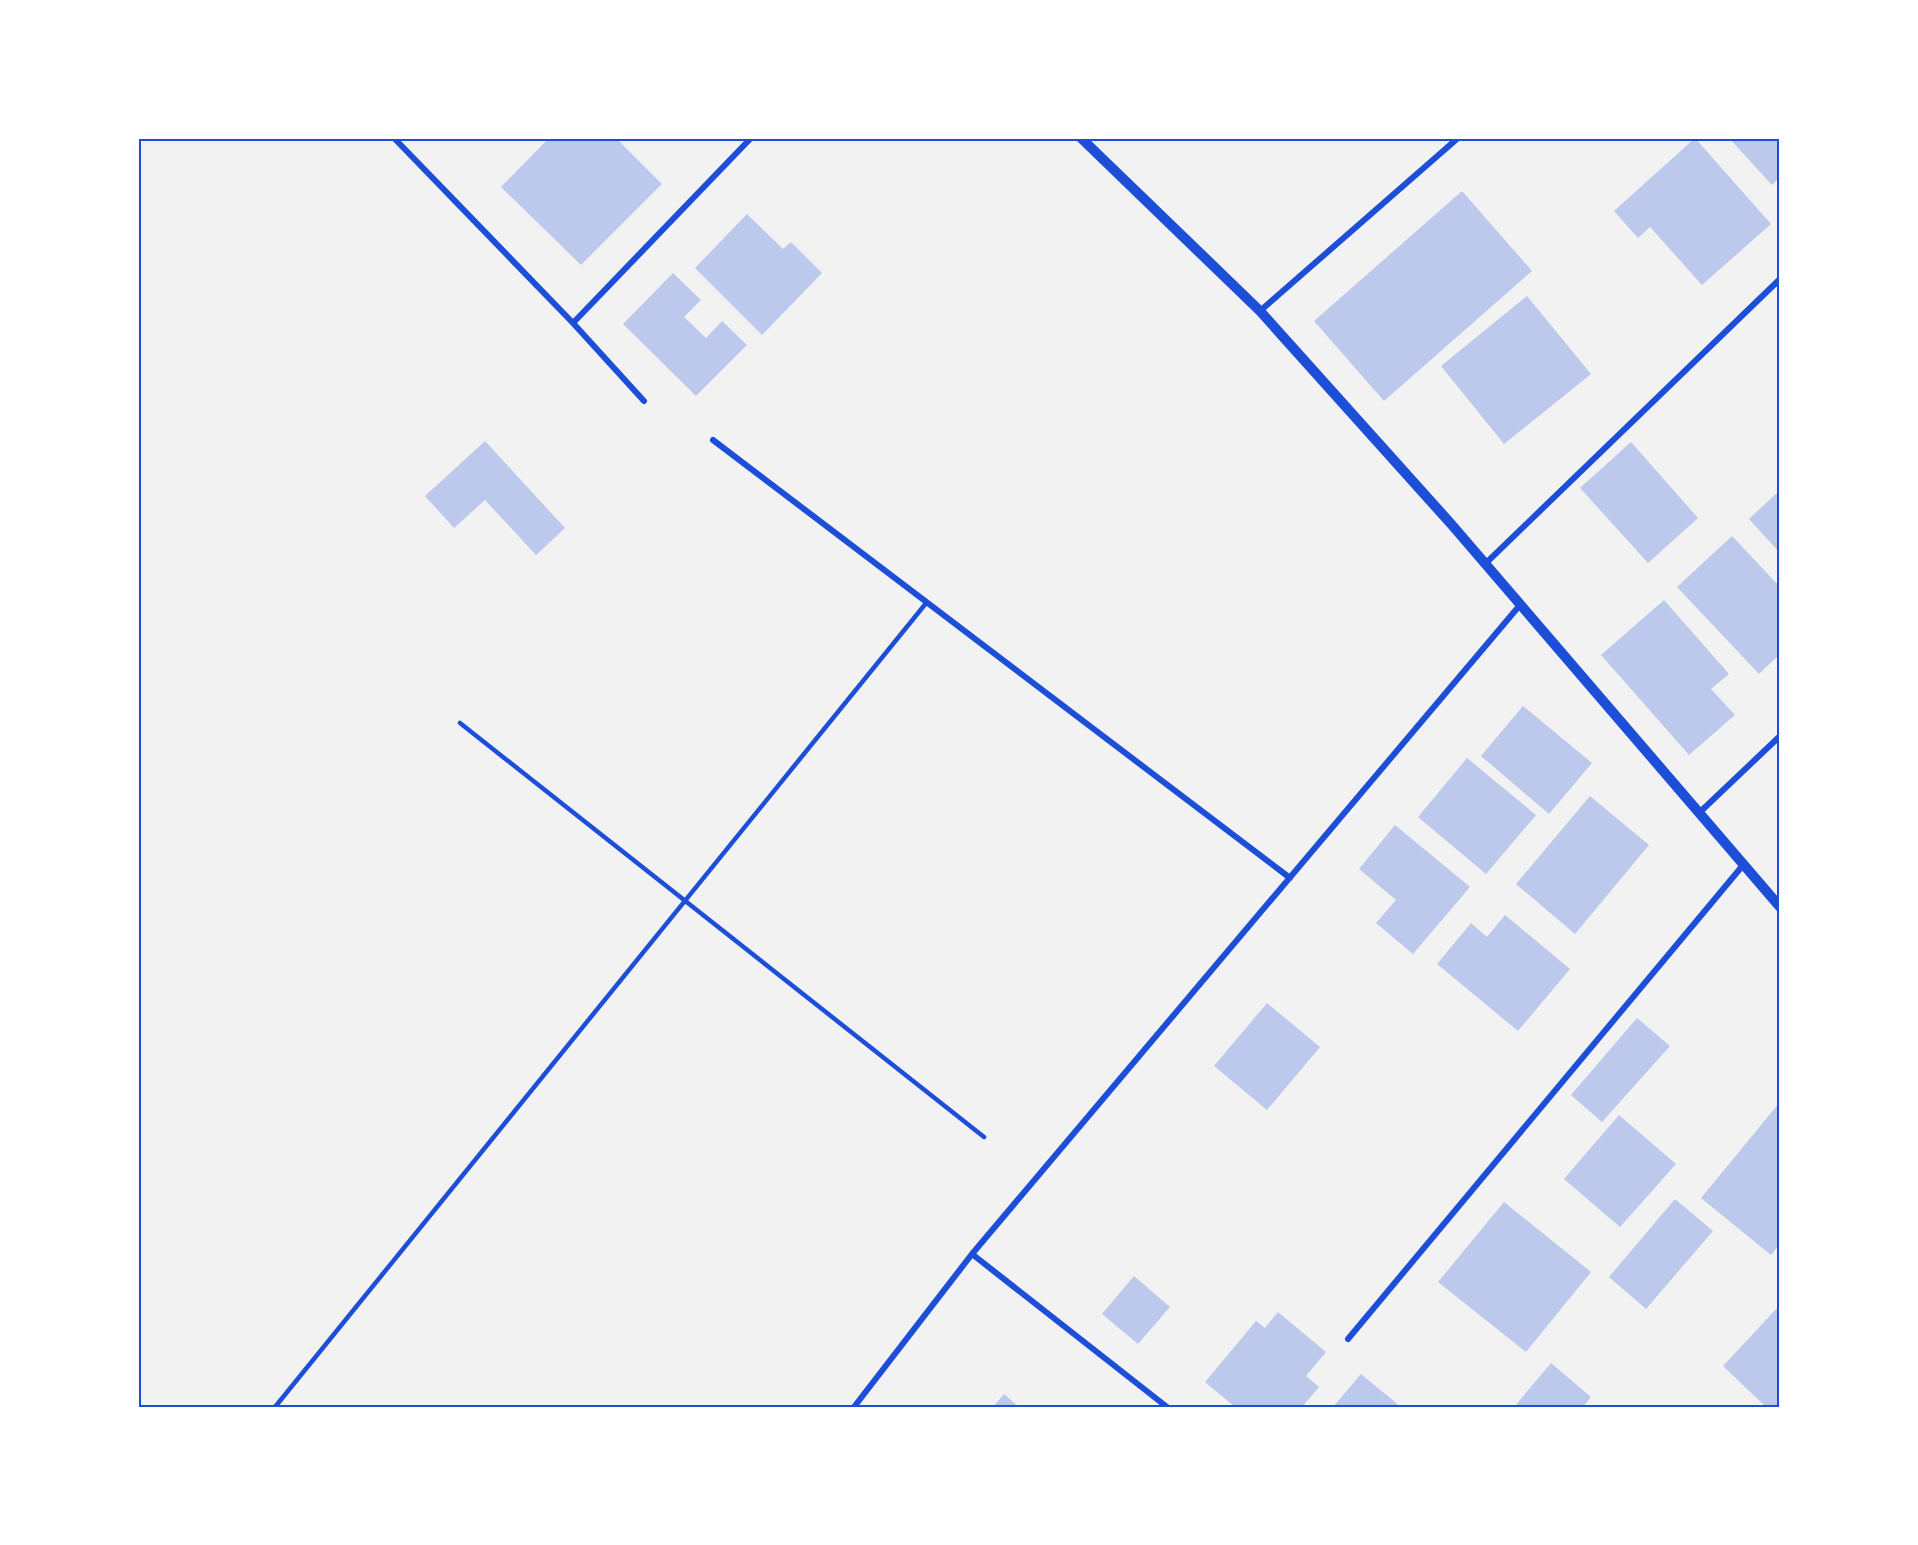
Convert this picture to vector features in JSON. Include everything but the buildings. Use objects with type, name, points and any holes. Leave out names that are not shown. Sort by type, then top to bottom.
[{"type":"street","points":[[394,138],[644,400]]},
{"type":"street","points":[[573,323],[752,138]]},
{"type":"street","points":[[1082,138],[1260,311],[1485,564],[1780,907]]},
{"type":"street","points":[[1260,311],[1458,138]]},
{"type":"street","points":[[1485,564],[1780,279]]},
{"type":"street","points":[[713,440],[1290,878]]},
{"type":"street","points":[[854,1407],[972,1254],[1520,605]]},
{"type":"street","points":[[1699,813],[1780,736]]},
{"type":"street","points":[[1348,1339],[1744,864]]},
{"type":"street","points":[[972,1254],[1167,1407]]},
{"type":"lane","points":[[274,1407],[927,602]]},
{"type":"lane","points":[[460,723],[984,1137]]}]
